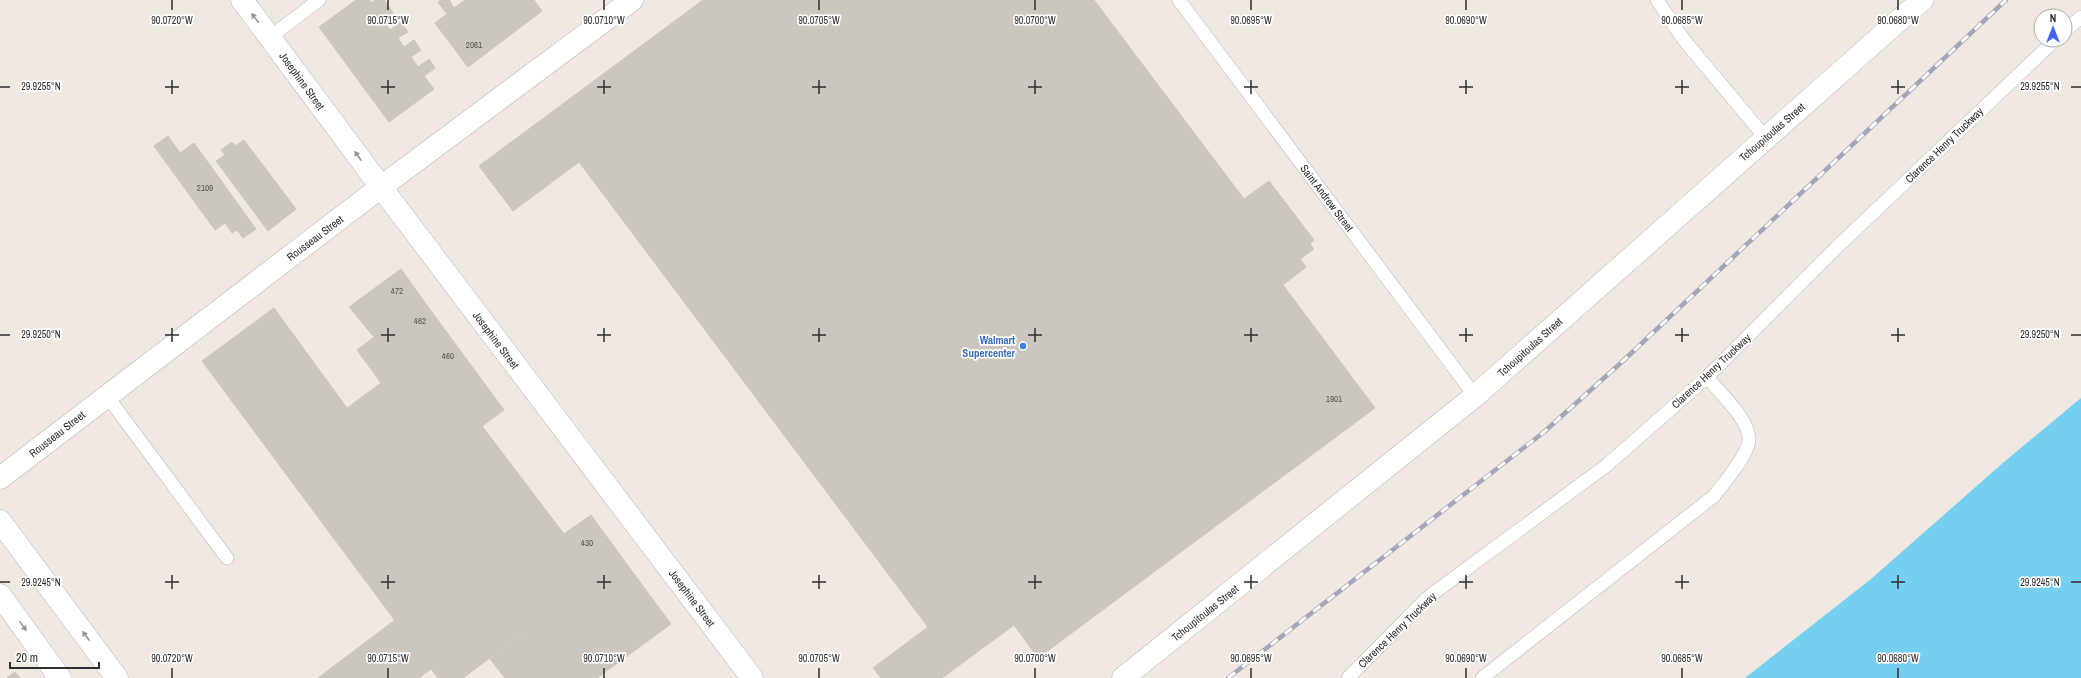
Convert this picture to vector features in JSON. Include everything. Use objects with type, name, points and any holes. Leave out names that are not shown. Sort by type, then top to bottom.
[{"type":"street","name":"Josephine Street","points":[[242,0],[381,188],[752,678]]},
{"type":"street","name":"Rousseau Street","points":[[0,478],[381,188],[632,0]]},
{"type":"street","name":"Tchoupitoulas Street","points":[[1124,678],[1475,396],[1922,0]]},
{"type":"street","points":[[0,521],[117,678]]},
{"type":"street","points":[[0,595],[60,678]]},
{"type":"lane","points":[[270,38],[319,0]]},
{"type":"lane","name":"Saint Andrew Street","points":[[1179,0],[1475,396]]},
{"type":"lane","points":[[1657,0],[1684,40],[1765,138]]},
{"type":"lane","points":[[2073,24],[2081,17]]},
{"type":"lane","name":"Clarence Henry Truckway","points":[[1348,678],[1428,598],[1607,465],[1707,377],[1836,248],[2047,48]]},
{"type":"lane","points":[[1482,678],[1714,496],[1739,463],[1749,439],[1744,421],[1707,377]]},
{"type":"lane","points":[[107,396],[227,558]]},
{"type":"water","points":[[2081,398],[2081,678],[1745,678],[1871,579],[2004,462]]},
{"type":"building","points":[[356,0],[369,0],[371,3],[375,0],[384,0],[393,13],[383,20],[390,30],[401,22],[408,32],[398,38],[404,47],[414,40],[421,50],[411,57],[418,67],[429,59],[435,68],[424,76],[434,89],[389,122],[319,27]]},
{"type":"building","points":[[441,0],[449,0],[454,8],[465,0],[534,0],[542,11],[468,67],[435,23],[447,14],[438,2]]},
{"type":"building","name":"Walmart Supercenter","points":[[703,0],[1094,0],[1244,199],[1269,181],[1314,240],[1310,244],[1314,249],[1300,259],[1306,267],[1283,285],[1375,408],[1038,658],[1014,625],[942,678],[881,678],[873,668],[928,627],[579,162],[513,211],[479,166]]},
{"type":"building","points":[[168,136],[180,153],[194,143],[256,229],[243,238],[237,230],[232,233],[225,223],[215,230],[154,146]]},
{"type":"building","points":[[244,140],[296,209],[268,231],[216,161],[225,155],[221,150],[232,142],[235,146]]},
{"type":"building","points":[[401,269],[423,300],[374,337],[349,307]]},
{"type":"building","points":[[423,300],[504,410],[332,536],[202,361],[274,308],[347,408],[381,383],[357,350]]},
{"type":"building","points":[[482,426],[564,534],[591,515],[623,559],[463,678],[438,678],[332,536]]},
{"type":"building","points":[[623,559],[671,624],[597,678],[505,678],[490,659]]},
{"type":"building","points":[[395,620],[431,669],[419,678],[318,678]]},
{"type":"building","points":[[15,672],[20,678],[7,678]]},
{"type":"railway","points":[[1228,678],[1544,432],[1624,360],[2006,0]]},
{"type":"place","name":"Walmart Supercenter","points":[[1023,346]]}]
